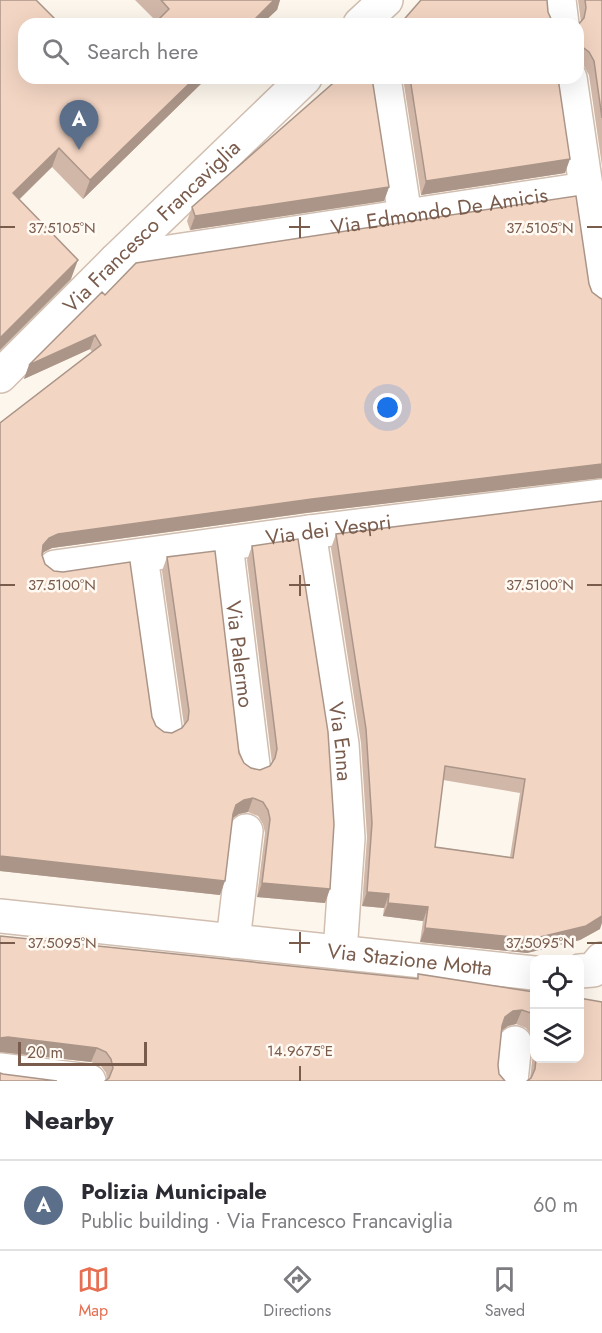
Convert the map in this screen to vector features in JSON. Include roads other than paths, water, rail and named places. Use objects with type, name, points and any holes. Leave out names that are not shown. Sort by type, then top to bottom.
[{"type":"street","points":[[366,18],[386,0]]},
{"type":"street","points":[[559,0],[561,18]]},
{"type":"street","name":"Via Francesco Francaviglia","points":[[0,376],[298,84]]},
{"type":"street","points":[[385,84],[405,216]]},
{"type":"street","points":[[571,84],[592,196],[602,295]]},
{"type":"street","name":"Via Edmondo De Amicis","points":[[116,260],[405,216],[592,196]]},
{"type":"street","name":"Via dei Vespri","points":[[55,567],[309,532],[602,496]]},
{"type":"street","name":"Via Enna","points":[[309,532],[342,744],[348,838],[340,952]]},
{"type":"street","name":"Via Palermo","points":[[226,544],[253,765]]},
{"type":"street","points":[[141,556],[165,728]]},
{"type":"street","points":[[233,941],[246,831]]},
{"type":"street","name":"Via Stazione Motta","points":[[0,916],[530,973]]},
{"type":"street","points":[[584,971],[593,970],[602,959]]},
{"type":"street","points":[[511,1081],[515,1043]]},
{"type":"street","points":[[0,1070],[89,1081]]},
{"type":"place","name":"Polizia Municipale","points":[[79,150]]}]
